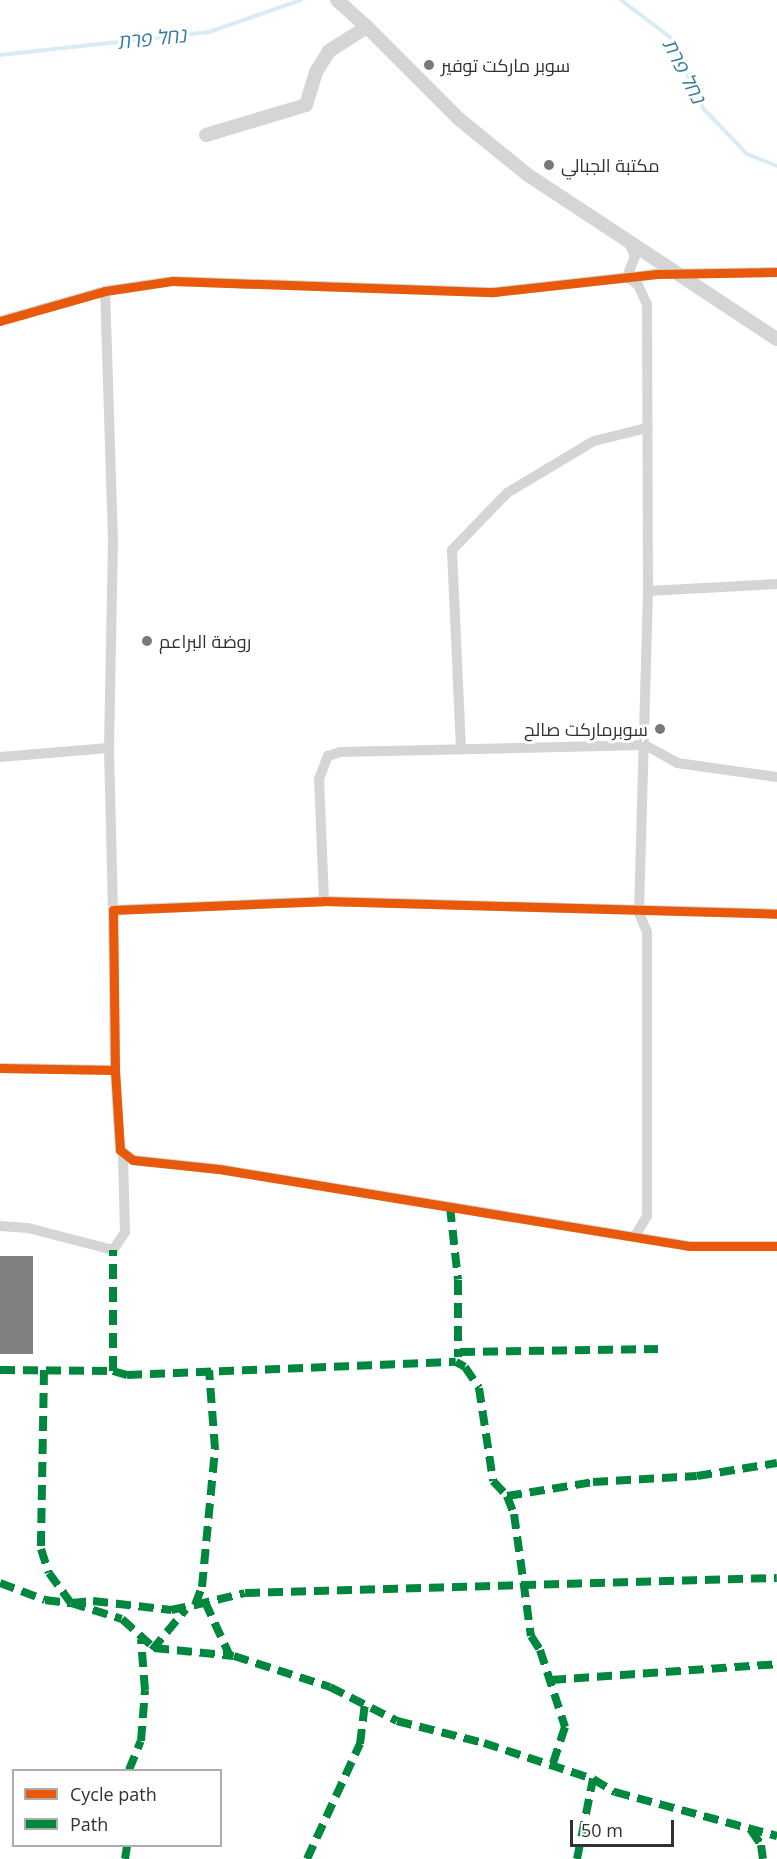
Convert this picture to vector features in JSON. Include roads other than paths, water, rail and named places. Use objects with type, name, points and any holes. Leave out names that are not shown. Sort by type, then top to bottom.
[{"type":"street","points":[[337,0],[459,119],[528,175],[777,339]]},
{"type":"street","points":[[206,135],[306,105],[325,56],[340,41],[367,27]]},
{"type":"street","points":[[625,237],[635,256],[627,277]]},
{"type":"street","points":[[0,321],[105,291],[173,281],[494,292],[627,277],[683,277],[777,272]]},
{"type":"street","points":[[627,277],[638,285],[646,304],[648,591],[639,913],[647,932],[647,1216],[635,1236]]},
{"type":"street","points":[[0,1226],[28,1228],[113,1250],[125,1232],[123,1153],[116,1070],[109,748],[113,542],[105,291]]},
{"type":"street","points":[[461,748],[452,550],[507,493],[594,441],[647,428]]},
{"type":"street","points":[[648,591],[777,584]]},
{"type":"street","points":[[324,901],[319,778],[328,756],[340,752],[645,745],[677,763],[777,777]]},
{"type":"street","points":[[0,757],[109,748]]},
{"type":"street","points":[[113,910],[324,901],[639,913],[777,914]]},
{"type":"street","points":[[0,1068],[116,1070]]},
{"type":"street","points":[[123,1153],[143,1162],[219,1169],[689,1246],[777,1246]]},
{"type":"street","points":[[647,1216],[665,1241]]},
{"type":"waterway","name":"נחל פרת","points":[[0,55],[209,32],[301,0]]},
{"type":"waterway","name":"נחל פרת","points":[[621,0],[670,37],[703,108],[747,154],[777,166]]},
{"type":"place","name":"سوبر ماركت توفير","points":[[429,65]]},
{"type":"place","name":"مكتبة الجبالي","points":[[549,165]]},
{"type":"place","name":"روضة البراعم","points":[[147,641]]},
{"type":"place","name":"سوبرماركت صالح","points":[[660,729]]}]
